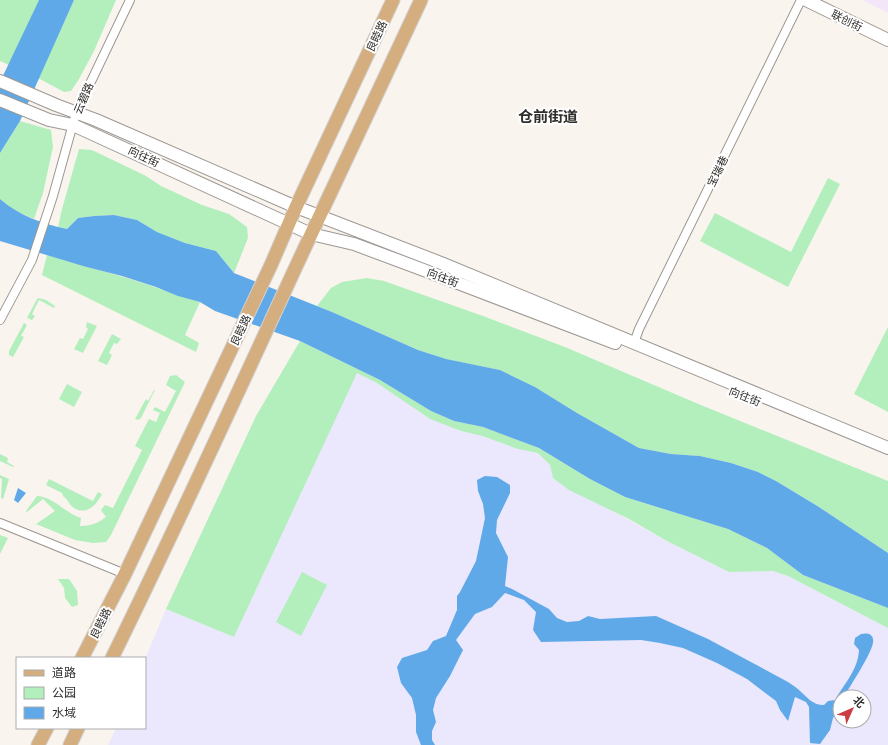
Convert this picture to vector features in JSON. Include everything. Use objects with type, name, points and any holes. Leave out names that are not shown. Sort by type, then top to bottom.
[{"type":"main road","name":"良睦路","points":[[83,657],[125,574],[233,346],[393,0]]},
{"type":"main road","points":[[112,657],[256,356],[292,274],[421,0]]},
{"type":"main road","points":[[38,745],[46,729]]},
{"type":"main road","points":[[70,745],[78,729]]},
{"type":"street","name":"云碧路","points":[[0,320],[32,260],[51,202],[76,113],[130,0]]},
{"type":"street","name":"宝瑞巷","points":[[634,342],[639,329],[801,0]]},
{"type":"street","name":"联创街","points":[[806,0],[888,40]]},
{"type":"street","name":"向往街","points":[[0,81],[296,207],[441,263],[888,448]]},
{"type":"street","name":"向往街","points":[[0,100],[49,120],[73,125],[311,234],[354,244],[633,350],[888,455]]},
{"type":"street","points":[[0,523],[125,574]]},
{"type":"shaded area","points":[[862,0],[888,0],[888,13]]},
{"type":"shaded area","points":[[357,372],[377,383],[430,419],[461,431],[482,436],[518,449],[538,453],[550,465],[553,478],[667,541],[729,572],[773,571],[788,576],[888,628],[888,745],[108,745],[116,729],[146,729],[146,657],[166,609],[234,637]]},
{"type":"green space","points":[[0,0],[39,0],[9,65],[0,61]]},
{"type":"green space","points":[[74,0],[116,0],[94,51],[79,79],[71,91],[64,92],[38,78]]},
{"type":"green space","points":[[20,121],[51,130],[53,147],[43,193],[34,219],[10,208],[0,199],[0,153]]},
{"type":"green space","points":[[79,149],[92,150],[146,176],[161,186],[202,205],[229,214],[247,227],[248,238],[234,273],[216,251],[185,243],[157,232],[137,220],[114,215],[94,216],[78,218],[67,229],[58,227]]},
{"type":"green space","points":[[828,178],[840,184],[788,287],[700,241],[715,213],[791,252]]},
{"type":"green space","points":[[47,255],[120,276],[200,302],[185,335],[199,343],[196,352],[42,275]]},
{"type":"green space","points":[[367,278],[384,281],[565,347],[696,403],[888,481],[888,553],[819,507],[758,472],[731,463],[700,456],[671,454],[639,448],[535,387],[500,370],[445,359],[418,350],[317,306],[331,288],[342,282]]},
{"type":"green space","points":[[39,298],[46,300],[55,306],[54,308],[39,300],[32,314],[35,316],[32,320],[27,318],[37,299]]},
{"type":"green space","points":[[87,322],[97,326],[83,353],[74,349],[80,338],[83,339],[88,329],[86,327]]},
{"type":"green space","points":[[24,323],[27,325],[21,336],[24,337],[13,357],[9,355],[9,351]]},
{"type":"green space","points":[[888,327],[888,412],[854,394]]},
{"type":"green space","points":[[112,334],[121,339],[117,344],[114,343],[109,353],[112,355],[107,365],[98,361]]},
{"type":"green space","points":[[300,341],[380,380],[431,411],[454,421],[483,427],[539,448],[590,479],[625,497],[728,529],[767,548],[803,575],[888,608],[888,628],[788,576],[773,571],[729,572],[667,541],[629,519],[569,490],[553,478],[550,465],[538,453],[518,449],[482,436],[461,431],[430,419],[377,383],[357,373],[234,637],[166,609],[256,416]]},
{"type":"green space","points":[[176,375],[185,382],[111,535],[106,542],[93,543],[75,540],[36,524],[55,511],[43,499],[27,512],[26,511],[37,496],[49,499],[75,516],[81,518],[80,526],[94,524],[106,517],[101,510],[105,505],[113,508],[142,450],[135,446],[149,419],[156,422],[160,413],[153,410],[155,407],[165,412],[176,391],[166,385],[170,376]]},
{"type":"green space","points":[[67,384],[82,392],[74,407],[59,399]]},
{"type":"green space","points":[[154,390],[141,418],[138,420],[135,419],[146,399],[148,401]]},
{"type":"green space","points":[[0,454],[8,458],[7,462],[14,466],[13,467],[0,461]]},
{"type":"green space","points":[[0,475],[9,479],[3,499],[1,498],[2,479],[0,478]]},
{"type":"green space","points":[[49,479],[93,501],[98,492],[102,494],[91,508],[83,511],[79,510],[72,507],[62,493],[46,485]]},
{"type":"green space","points":[[0,535],[8,538],[0,554]]},
{"type":"green space","points":[[302,572],[327,585],[301,636],[276,622]]},
{"type":"green space","points":[[58,579],[69,579],[77,591],[78,605],[72,607],[65,598],[64,588]]},
{"type":"water","points":[[39,0],[74,0],[20,121],[0,153],[0,82]]},
{"type":"water","points":[[0,199],[15,210],[31,218],[67,229],[78,218],[114,215],[137,220],[157,232],[185,243],[216,251],[234,273],[332,312],[418,350],[446,359],[500,370],[535,387],[639,448],[671,454],[700,456],[731,463],[758,472],[819,507],[888,553],[888,608],[803,575],[767,548],[728,529],[625,497],[590,479],[539,448],[483,427],[454,421],[431,411],[380,380],[300,341],[215,311],[200,302],[178,296],[156,287],[0,241]]},
{"type":"water","points":[[485,476],[497,477],[510,485],[510,493],[497,520],[496,533],[508,557],[505,586],[549,609],[557,618],[567,622],[579,621],[588,616],[600,619],[656,616],[708,639],[788,682],[816,704],[824,705],[828,701],[832,700],[832,722],[830,730],[820,744],[810,743],[809,707],[806,702],[795,697],[788,721],[780,710],[776,701],[747,679],[717,663],[683,648],[641,640],[541,642],[533,630],[536,612],[524,600],[505,593],[492,607],[475,614],[456,640],[463,650],[450,676],[436,698],[433,710],[436,722],[432,731],[432,740],[435,745],[421,745],[416,732],[416,715],[412,698],[401,683],[397,667],[402,658],[427,650],[433,641],[446,636],[457,610],[457,596],[476,561],[485,518],[483,504],[478,491],[477,480]]},
{"type":"water","points":[[18,488],[26,493],[18,503],[14,500]]},
{"type":"water","points":[[861,634],[868,634],[873,639],[873,644],[862,668],[849,689],[842,689],[850,676],[858,657],[859,650],[854,644],[855,638]]},
{"type":"district","name":"仓前街道","points":[[548,116]]}]
